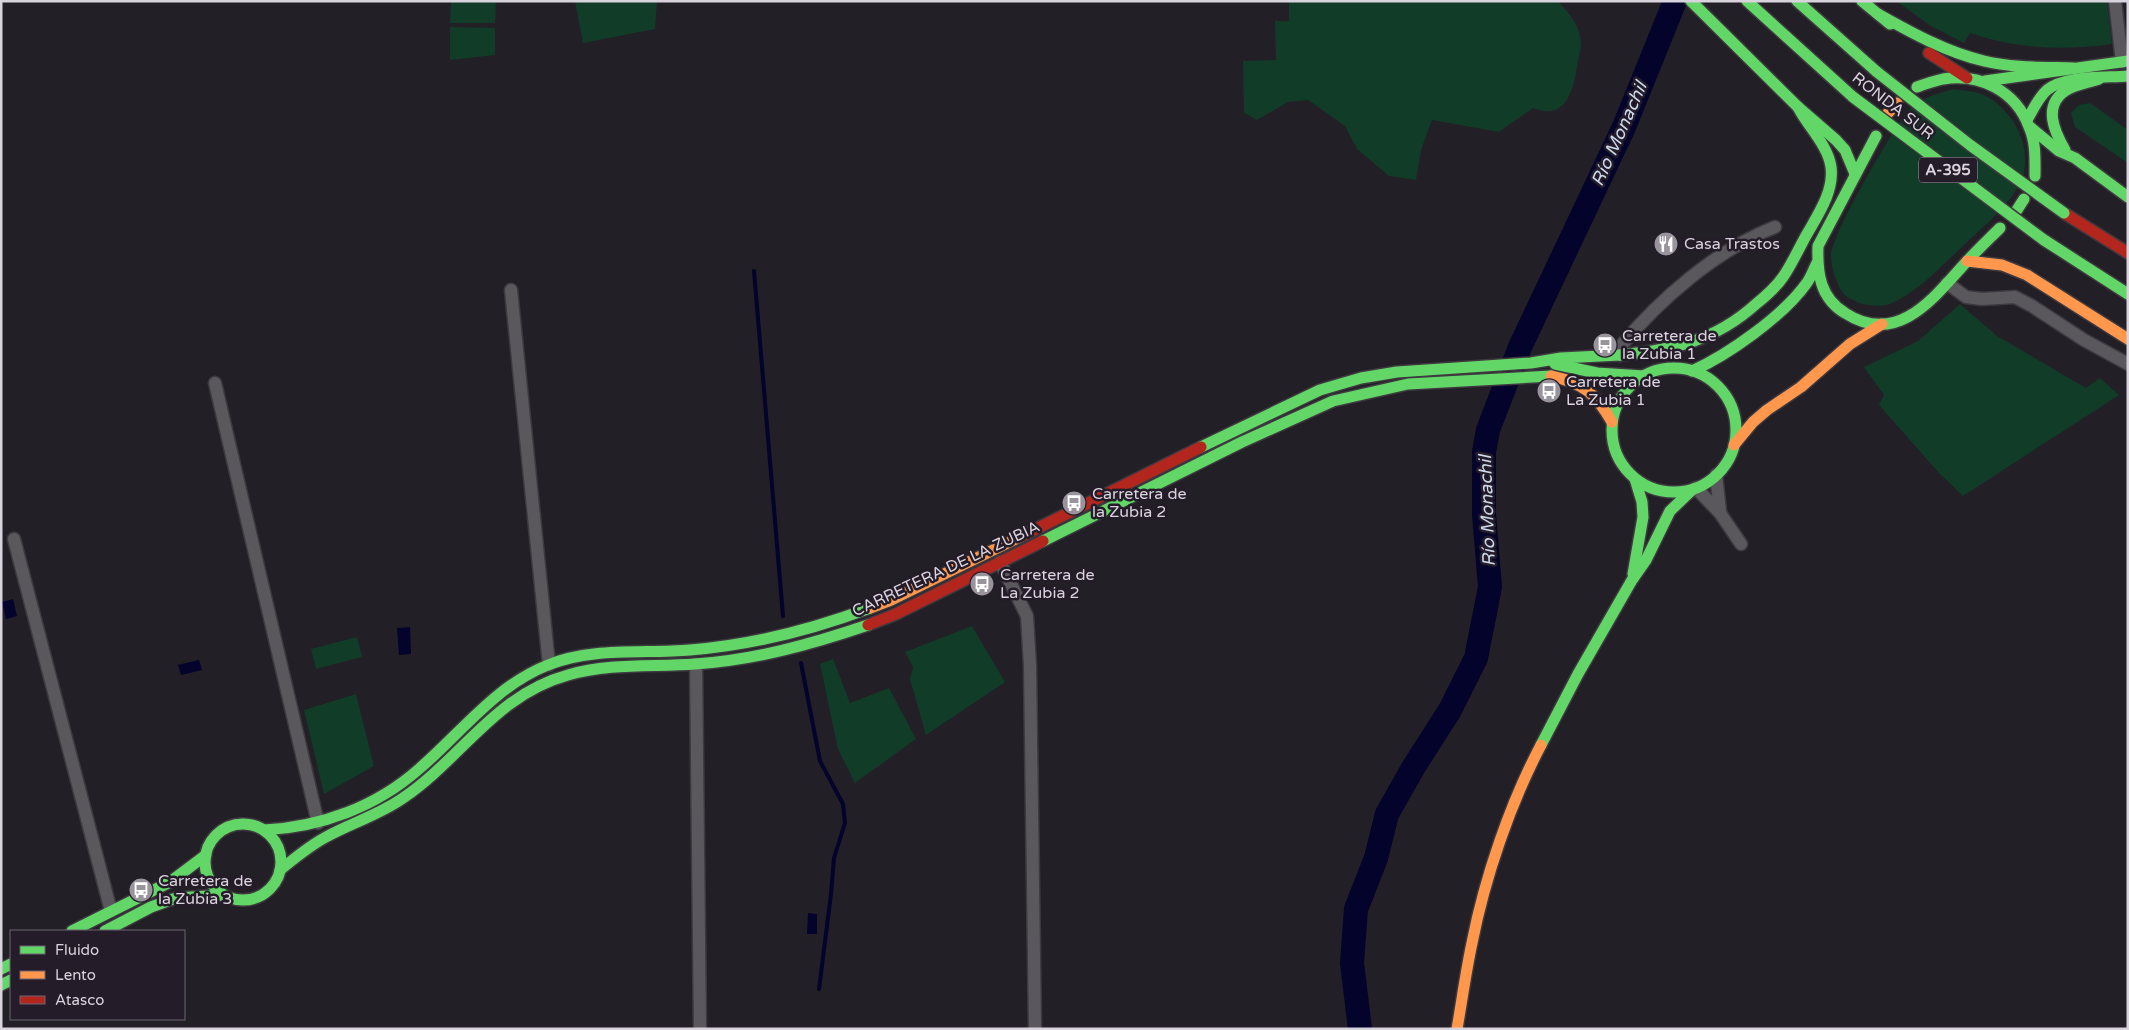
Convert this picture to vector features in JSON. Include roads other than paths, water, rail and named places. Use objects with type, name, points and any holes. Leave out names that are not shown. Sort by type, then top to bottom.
[{"type":"main road","points":[[1692,1],[1798,107],[1836,140],[1845,150],[1855,174]]},
{"type":"main road","name":"RONDA SUR","points":[[1746,1],[1854,97],[1945,167],[2044,240],[2128,294]]},
{"type":"main road","name":"RONDA SUR","points":[[1797,1],[1877,72],[1970,145],[2064,213],[2128,253]]},
{"type":"main road","points":[[1862,1],[1923,49],[1968,78]]},
{"type":"main road","points":[[1878,14],[1959,54],[2001,64],[2073,68]]},
{"type":"main road","points":[[1917,87],[1930,82],[1968,78],[1985,81],[2125,62]]},
{"type":"main road","points":[[2029,124],[2041,96],[2048,88],[2079,79],[2128,76]]},
{"type":"main road","points":[[2068,155],[2055,135],[2052,125],[2054,105],[2058,97],[2066,90],[2099,79]]},
{"type":"main road","points":[[1985,81],[2002,91],[2017,104],[2029,124],[2035,144],[2035,176]]},
{"type":"main road","points":[[1888,113],[1897,103]]},
{"type":"main road","name":"CARRETERA DE LA ZUBIA","points":[[264,830],[294,829],[318,823],[361,806],[390,790],[418,770],[492,699],[512,684],[549,665],[600,654],[675,652],[724,647],[779,638],[829,624],[892,600],[1320,390],[1361,378],[1397,372],[1536,363],[1561,358],[1661,351],[1686,346],[1714,334],[1740,318],[1782,278],[1825,202],[1830,183],[1829,158],[1824,145],[1810,130],[1798,107]]},
{"type":"main road","points":[[2029,124],[2059,150],[2128,197]]},
{"type":"main road","points":[[1876,136],[1818,246],[1819,281],[1824,295],[1837,309],[1865,322],[1895,323],[1922,307],[2000,228]]},
{"type":"main road","points":[[2017,210],[2024,199]]},
{"type":"main road","points":[[1967,261],[2002,265],[2027,276],[2128,339]]},
{"type":"main road","points":[[1695,488],[1666,492],[1645,485],[1626,469],[1617,454],[1613,440],[1612,422],[1622,395],[1644,376],[1669,368],[1692,370],[1705,367],[1721,357],[1775,314],[1807,282],[1817,263]]},
{"type":"main road","points":[[1457,1029],[1474,931],[1486,885],[1510,815],[1533,760],[1557,712],[1632,580],[1646,560],[1670,511],[1695,488],[1716,475],[1727,462],[1734,445],[1753,422],[1801,387],[1850,344],[1882,324]]},
{"type":"main road","name":"CARRETERA DE LA ZUBIA","points":[[1536,363],[1597,373],[1644,376]]},
{"type":"main road","points":[[1692,370],[1711,381],[1727,398],[1735,421],[1734,445]]},
{"type":"main road","name":"CARRETERA DE LA ZUBIA","points":[[280,870],[315,842],[380,813],[404,798],[426,782],[495,715],[536,686],[576,672],[607,668],[696,664],[784,651],[828,639],[896,614],[1242,442],[1300,414],[1333,401],[1408,384],[1549,376],[1566,379],[1586,388],[1596,396],[1612,422]]},
{"type":"main road","points":[[1632,580],[1643,518],[1642,502],[1635,478]]},
{"type":"main road","points":[[240,824],[252,825],[264,830],[278,847],[281,858],[280,870],[276,881],[258,897],[247,900],[234,899],[223,894],[208,878],[205,866],[206,855],[210,843],[228,827],[240,824]]},
{"type":"main road","points":[[74,930],[170,882],[206,855]]},
{"type":"main road","points":[[107,930],[151,907],[176,898],[223,894]]},
{"type":"street","points":[[2115,1],[2125,62]]},
{"type":"street","points":[[1620,354],[1619,348],[1633,332],[1691,277],[1727,250],[1750,237],[1776,226]]},
{"type":"street","points":[[1947,283],[1966,297],[1982,299],[2015,297],[2084,340],[2128,364]]},
{"type":"street","points":[[511,290],[549,665]]},
{"type":"street","points":[[215,383],[318,823]]},
{"type":"street","points":[[1716,475],[1720,513]]},
{"type":"street","points":[[1695,488],[1720,513],[1740,544]]},
{"type":"street","points":[[14,539],[110,911]]},
{"type":"street","points":[[1000,562],[1027,616],[1030,666],[1035,1029]]},
{"type":"street","points":[[696,664],[700,1029]]},
{"type":"water","points":[[13,599],[17,616],[6,619],[2,602]]},
{"type":"water","points":[[410,627],[411,654],[399,655],[397,628]]},
{"type":"water","points":[[199,660],[202,670],[181,675],[178,665]]},
{"type":"water","points":[[808,913],[817,914],[817,934],[807,934]]},
{"type":"waterway","name":"Río Monachil","points":[[1360,1029],[1352,963],[1356,909],[1376,858],[1387,814],[1413,768],[1450,710],[1476,658],[1490,587],[1484,514],[1484,452],[1488,430],[1520,347],[1624,127],[1675,1]]},
{"type":"waterway","points":[[754,271],[783,616]]},
{"type":"waterway","points":[[801,663],[820,761],[843,804],[845,823],[834,858],[819,989]]},
{"type":"place","name":"Casa Trastos","points":[[1666,244]]},
{"type":"place","name":"Carretera de la Zubia 1","points":[[1605,345]]},
{"type":"place","name":"Carretera de La Zubia 1","points":[[1549,391]]},
{"type":"place","name":"Carretera de la Zubia 2","points":[[1074,503]]},
{"type":"place","name":"Carretera de La Zubia 2","points":[[982,584]]},
{"type":"place","name":"Carretera de la Zubia 3","points":[[141,890]]}]
